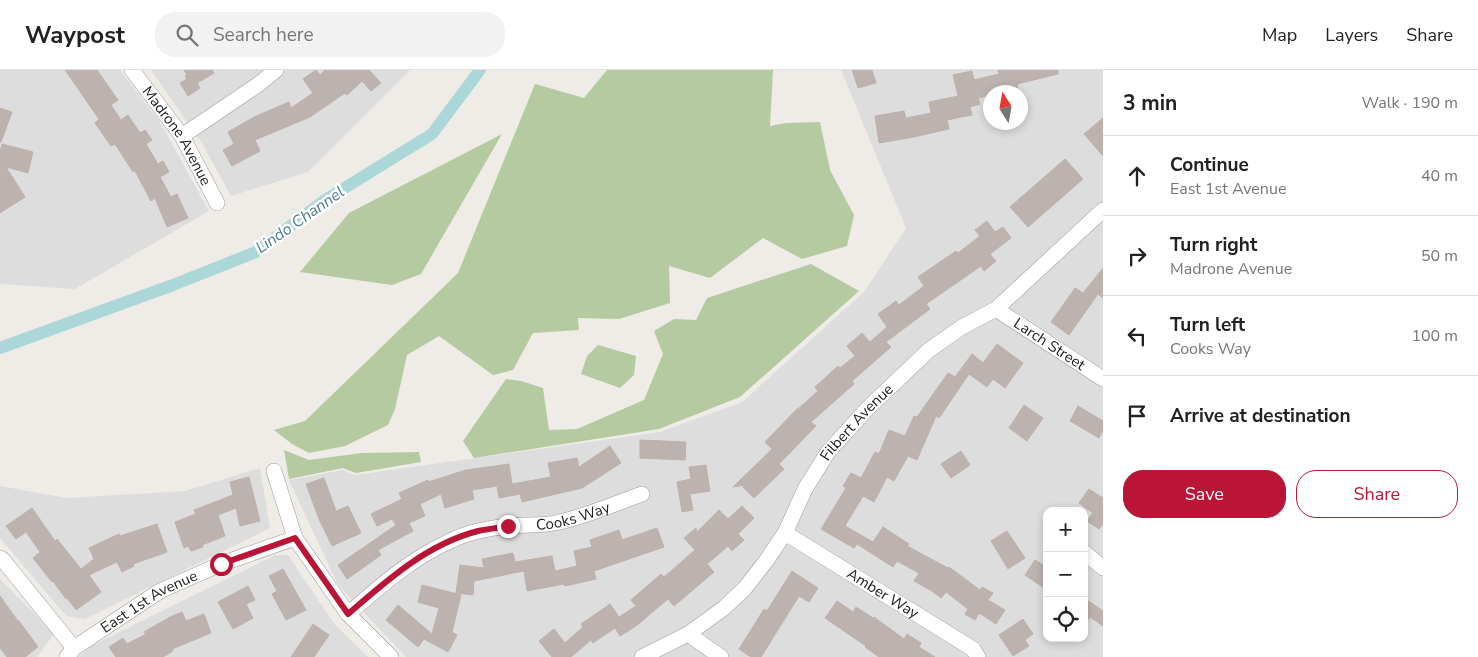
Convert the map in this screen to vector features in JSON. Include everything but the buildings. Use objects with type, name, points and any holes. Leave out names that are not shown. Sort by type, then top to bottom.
[{"type":"street","name":"Madrone Avenue","points":[[132,70],[182,136],[217,203]]},
{"type":"street","points":[[182,136],[259,84],[276,70]]},
{"type":"street","name":"Filbert Avenue","points":[[642,657],[688,634],[724,608],[744,588],[766,561],[785,533],[804,489],[828,452],[867,409],[929,350],[962,327],[996,309],[1103,210]]},
{"type":"street","name":"Larch Street","points":[[996,309],[1103,379]]},
{"type":"street","points":[[274,471],[295,538],[348,614],[391,657]]},
{"type":"street","name":"Cooks Way","points":[[348,614],[420,556],[451,540],[478,531],[501,527],[554,523],[642,494]]},
{"type":"street","name":"Amber Way","points":[[785,533],[974,649],[978,657]]},
{"type":"street","name":"East 1st Avenue","points":[[70,652],[160,591],[221,564],[295,538]]},
{"type":"street","points":[[1088,555],[1103,568]]},
{"type":"street","points":[[0,558],[70,652]]},
{"type":"street","points":[[688,634],[720,657]]},
{"type":"shaded area","points":[[0,70],[120,70],[160,122],[209,211],[75,289],[0,284]]},
{"type":"shaded area","points":[[151,70],[410,70],[308,172],[231,196],[203,145]]},
{"type":"shaded area","points":[[841,70],[1103,70],[1103,657],[406,657],[338,585],[289,480],[343,470],[355,475],[660,432],[742,402],[864,292],[906,228]]},
{"type":"shaded area","points":[[260,468],[270,528],[85,619],[66,616],[0,538],[0,486],[67,498],[185,491]]},
{"type":"shaded area","points":[[275,555],[288,555],[335,625],[368,657],[78,657],[91,646]]},
{"type":"shaded area","points":[[0,579],[54,634],[37,657],[0,657]]},
{"type":"green space","points":[[607,70],[773,70],[770,126],[786,123],[820,122],[830,170],[854,215],[847,246],[802,259],[763,238],[710,278],[669,266],[670,303],[619,319],[578,318],[579,330],[533,333],[513,370],[493,375],[439,336],[407,355],[395,409],[388,425],[345,446],[309,453],[292,444],[274,430],[305,421],[458,273],[535,84],[584,98]]},
{"type":"green space","points":[[502,134],[421,274],[392,285],[300,272],[349,213]]},
{"type":"green space","points":[[811,264],[859,291],[740,397],[659,429],[474,458],[463,441],[506,379],[521,381],[543,388],[549,430],[577,429],[644,400],[663,354],[654,331],[674,319],[696,320],[707,298]]},
{"type":"green space","points":[[598,345],[636,356],[634,375],[620,388],[581,374],[587,356]]},
{"type":"green space","points":[[284,450],[309,460],[362,453],[419,452],[421,462],[356,473],[343,468],[289,479]]},
{"type":"waterway","name":"Lindo Channel","points":[[0,348],[173,285],[256,252],[325,200],[432,134],[480,70]]},
{"type":"route","points":[[221,564],[295,538],[348,614],[420,556],[451,540],[478,531],[508,526]]}]
